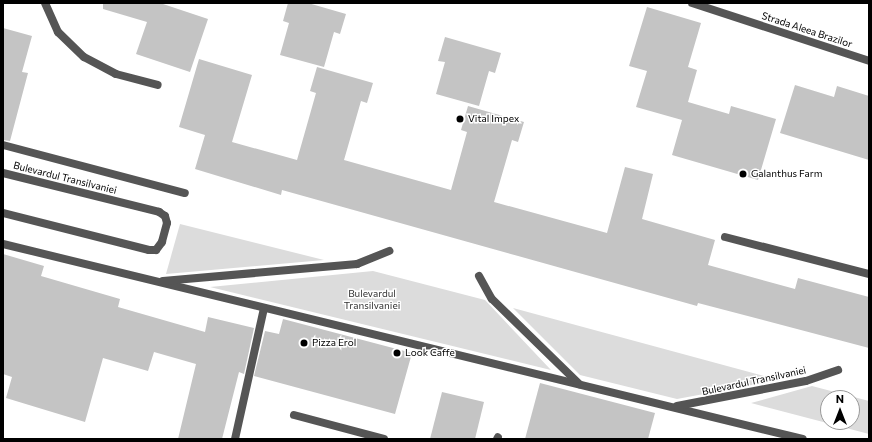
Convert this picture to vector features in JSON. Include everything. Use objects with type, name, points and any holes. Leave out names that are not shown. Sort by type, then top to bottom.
[{"type":"street","points":[[45,3],[58,32],[84,57],[116,74],[158,85]]},
{"type":"street","name":"Strada Aleea Brazilor","points":[[692,3],[869,61]]},
{"type":"street","name":"Bulevardul Transilvaniei","points":[[3,145],[185,193]]},
{"type":"street","name":"Bulevardul Transilvaniei","points":[[3,173],[159,212],[165,216],[167,223],[162,242],[156,250],[149,250],[3,213]]},
{"type":"street","points":[[725,237],[869,274]]},
{"type":"street","name":"Bulevardul Transilvaniei","points":[[3,244],[803,439]]},
{"type":"street","name":"Bulevardul Transilvaniei","points":[[157,282],[357,264],[389,251]]},
{"type":"street","points":[[479,276],[492,299],[580,384]]},
{"type":"street","points":[[235,439],[264,308]]},
{"type":"street","name":"Bulevardul Transilvaniei","points":[[673,407],[806,381],[838,370]]},
{"type":"street","points":[[294,415],[384,439]]},
{"type":"green space","points":[[180,224],[324,260],[166,274]]},
{"type":"green space","name":"Bulevardul Transilvaniei","points":[[373,271],[485,300],[551,370],[210,287]]},
{"type":"green space","points":[[513,308],[779,380],[677,399],[580,375]]},
{"type":"green space","points":[[812,386],[827,390],[820,390],[820,421],[751,403]]},
{"type":"green space","points":[[860,399],[869,401],[869,434],[854,430],[860,430]]},
{"type":"building","points":[[103,3],[160,3],[208,19],[190,72],[136,54],[147,22],[103,9]]},
{"type":"building","points":[[288,3],[308,3],[346,14],[340,34],[334,32],[324,67],[280,55],[289,23],[283,21]]},
{"type":"building","points":[[647,7],[701,23],[688,67],[697,70],[688,102],[729,114],[731,106],[776,119],[758,180],[672,155],[682,120],[636,107],[647,71],[629,66]]},
{"type":"building","points":[[3,28],[32,36],[22,72],[28,73],[10,141],[3,140]]},
{"type":"building","points":[[445,37],[501,53],[495,73],[489,71],[479,106],[436,94],[445,62],[438,61]]},
{"type":"building","points":[[199,59],[252,75],[232,142],[297,160],[316,93],[310,91],[317,67],[373,83],[367,103],[361,101],[344,160],[451,190],[467,132],[461,130],[468,106],[524,122],[518,142],[512,140],[494,202],[607,233],[625,167],[653,174],[642,219],[715,240],[708,265],[795,289],[798,278],[869,297],[869,348],[698,303],[697,306],[282,190],[281,195],[195,169],[205,135],[179,127]]},
{"type":"building","points":[[795,85],[834,97],[837,86],[869,96],[869,160],[780,133]]},
{"type":"building","points":[[3,254],[44,266],[41,276],[120,299],[118,307],[205,332],[208,317],[254,328],[244,374],[239,372],[222,439],[178,439],[196,364],[154,352],[148,371],[103,358],[85,422],[6,398],[12,377],[3,374]]},
{"type":"building","points":[[283,319],[412,353],[395,414],[254,376],[265,331],[279,334]]},
{"type":"building","points":[[540,383],[655,413],[648,439],[525,439]]},
{"type":"building","points":[[442,392],[484,402],[475,439],[430,439]]},
{"type":"place","name":"Vital Impex","points":[[460,119]]},
{"type":"place","name":"Galanthus Farm","points":[[743,174]]},
{"type":"place","name":"Pizza Erol","points":[[304,343]]},
{"type":"place","name":"Look Caffe","points":[[397,353]]}]
